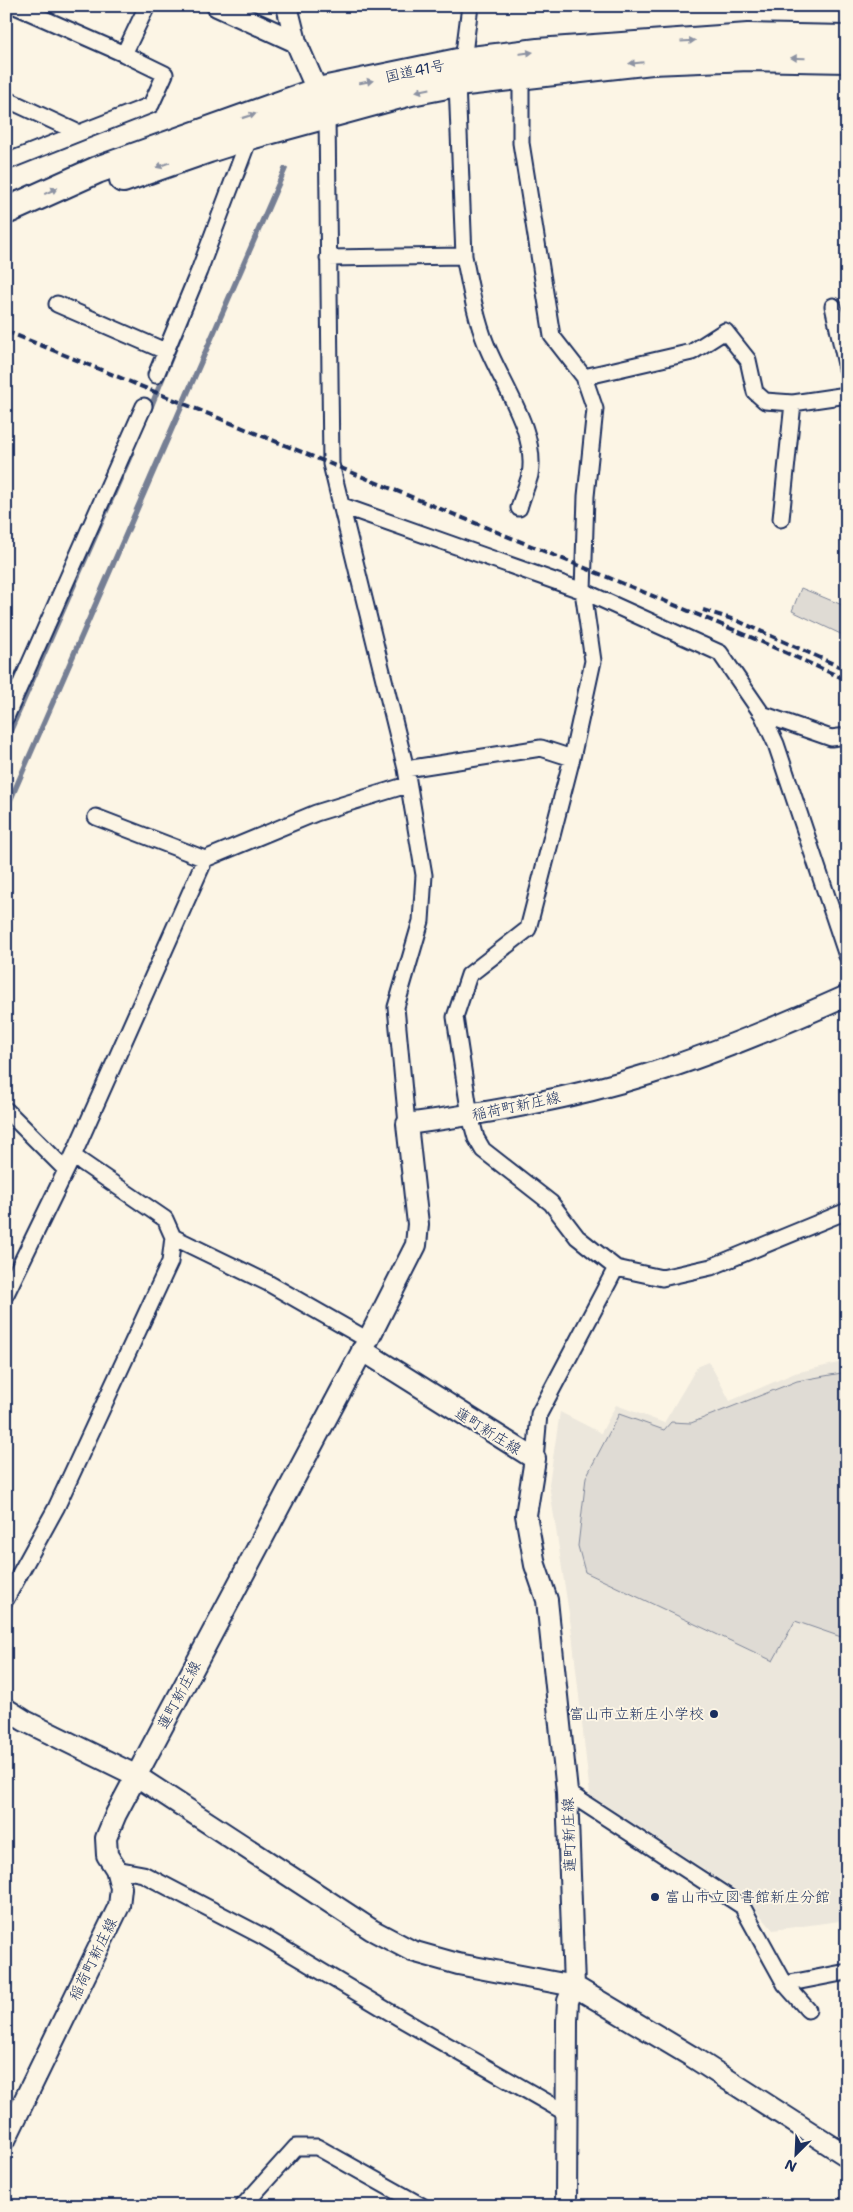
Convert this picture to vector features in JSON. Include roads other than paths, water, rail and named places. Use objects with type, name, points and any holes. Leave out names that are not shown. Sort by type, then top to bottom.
[{"type":"highway","name":"国道41号","points":[[6,231],[318,91],[460,72],[538,52],[748,37],[847,39]]},
{"type":"highway","name":"国道41号","points":[[6,211],[97,170],[206,140],[250,136],[327,116],[411,92],[460,72],[521,74],[652,61],[749,56],[847,59]]},
{"type":"main road","points":[[217,6],[296,42]]},
{"type":"main road","points":[[288,6],[296,42],[327,116]]},
{"type":"main road","name":"稲荷町新庄線","points":[[407,1124],[470,1116],[650,1074],[776,1027],[847,996]]},
{"type":"main road","points":[[365,1345],[416,1245],[418,1224],[407,1124]]},
{"type":"main road","name":"蓮町新庄線","points":[[135,1775],[365,1345],[535,1459],[526,1515],[535,1565],[547,1600],[568,1792],[574,1986],[568,2001],[567,2021],[566,2206]]},
{"type":"main road","points":[[6,1709],[25,1721],[135,1775],[344,1913],[412,1951],[458,1964],[574,1986],[691,2056],[847,2156]]},
{"type":"main road","name":"稲荷町新庄線","points":[[6,2138],[120,1906],[122,1888],[116,1868],[107,1855],[106,1838],[135,1775]]},
{"type":"street","points":[[6,162],[151,105],[165,74],[15,6]]},
{"type":"street","points":[[124,54],[146,6]]},
{"type":"street","points":[[470,6],[460,72],[464,256],[474,307],[486,344],[530,444],[530,475],[519,508]]},
{"type":"street","points":[[521,74],[521,143],[552,336],[584,377],[595,408],[586,496],[583,591],[593,661],[572,758],[528,929],[469,975],[454,1017],[470,1116],[476,1138],[483,1150],[551,1203],[577,1237],[616,1268],[662,1278],[711,1267],[847,1211]]},
{"type":"street","points":[[6,99],[79,133]]},
{"type":"street","points":[[327,116],[331,456],[340,505],[406,770],[407,785],[424,874],[421,921],[396,1007],[407,1124]]},
{"type":"street","points":[[156,375],[250,136]]},
{"type":"street","points":[[328,258],[464,256]]},
{"type":"street","points":[[57,304],[165,351]]},
{"type":"street","points":[[832,306],[847,369]]},
{"type":"street","points":[[584,377],[692,352],[725,331],[748,360],[755,392],[765,401],[793,404],[847,394]]},
{"type":"street","points":[[781,519],[793,404]]},
{"type":"street","points":[[6,717],[144,406]]},
{"type":"street","points":[[340,505],[583,591],[720,653],[762,714],[776,744],[847,956]]},
{"type":"street","points":[[762,714],[831,738],[847,736]]},
{"type":"street","points":[[406,770],[541,748],[572,758]]},
{"type":"street","points":[[6,1294],[66,1170],[205,859],[316,812],[407,785]]},
{"type":"street","points":[[96,817],[205,859]]},
{"type":"street","points":[[8,1115],[66,1170]]},
{"type":"street","points":[[6,1599],[56,1508],[170,1262],[173,1237],[165,1219],[72,1156]]},
{"type":"street","points":[[173,1237],[268,1284],[365,1345]]},
{"type":"street","points":[[535,1459],[539,1414],[616,1268]]},
{"type":"street","points":[[568,1792],[742,1906],[785,1984],[808,2010]]},
{"type":"street","points":[[116,1868],[143,1874],[262,1936],[403,2020],[566,2113]]},
{"type":"street","points":[[785,1984],[847,1972]]},
{"type":"street","points":[[243,2206],[296,2147],[317,2147],[422,2206]]},
{"type":"waterway","points":[[242,177],[248,163]]},
{"type":"waterway","points":[[6,810],[285,169]]},
{"type":"waterway","points":[[148,414],[186,321]]},
{"type":"waterway","points":[[6,741],[132,452]]},
{"type":"railway","points":[[6,331],[629,586],[847,680]]},
{"type":"railway","points":[[703,610],[738,621],[847,670]]},
{"type":"place","name":"富山市立新庄小学校","points":[[714,1714]]},
{"type":"place","name":"富山市立図書館新庄分館","points":[[655,1897]]}]
